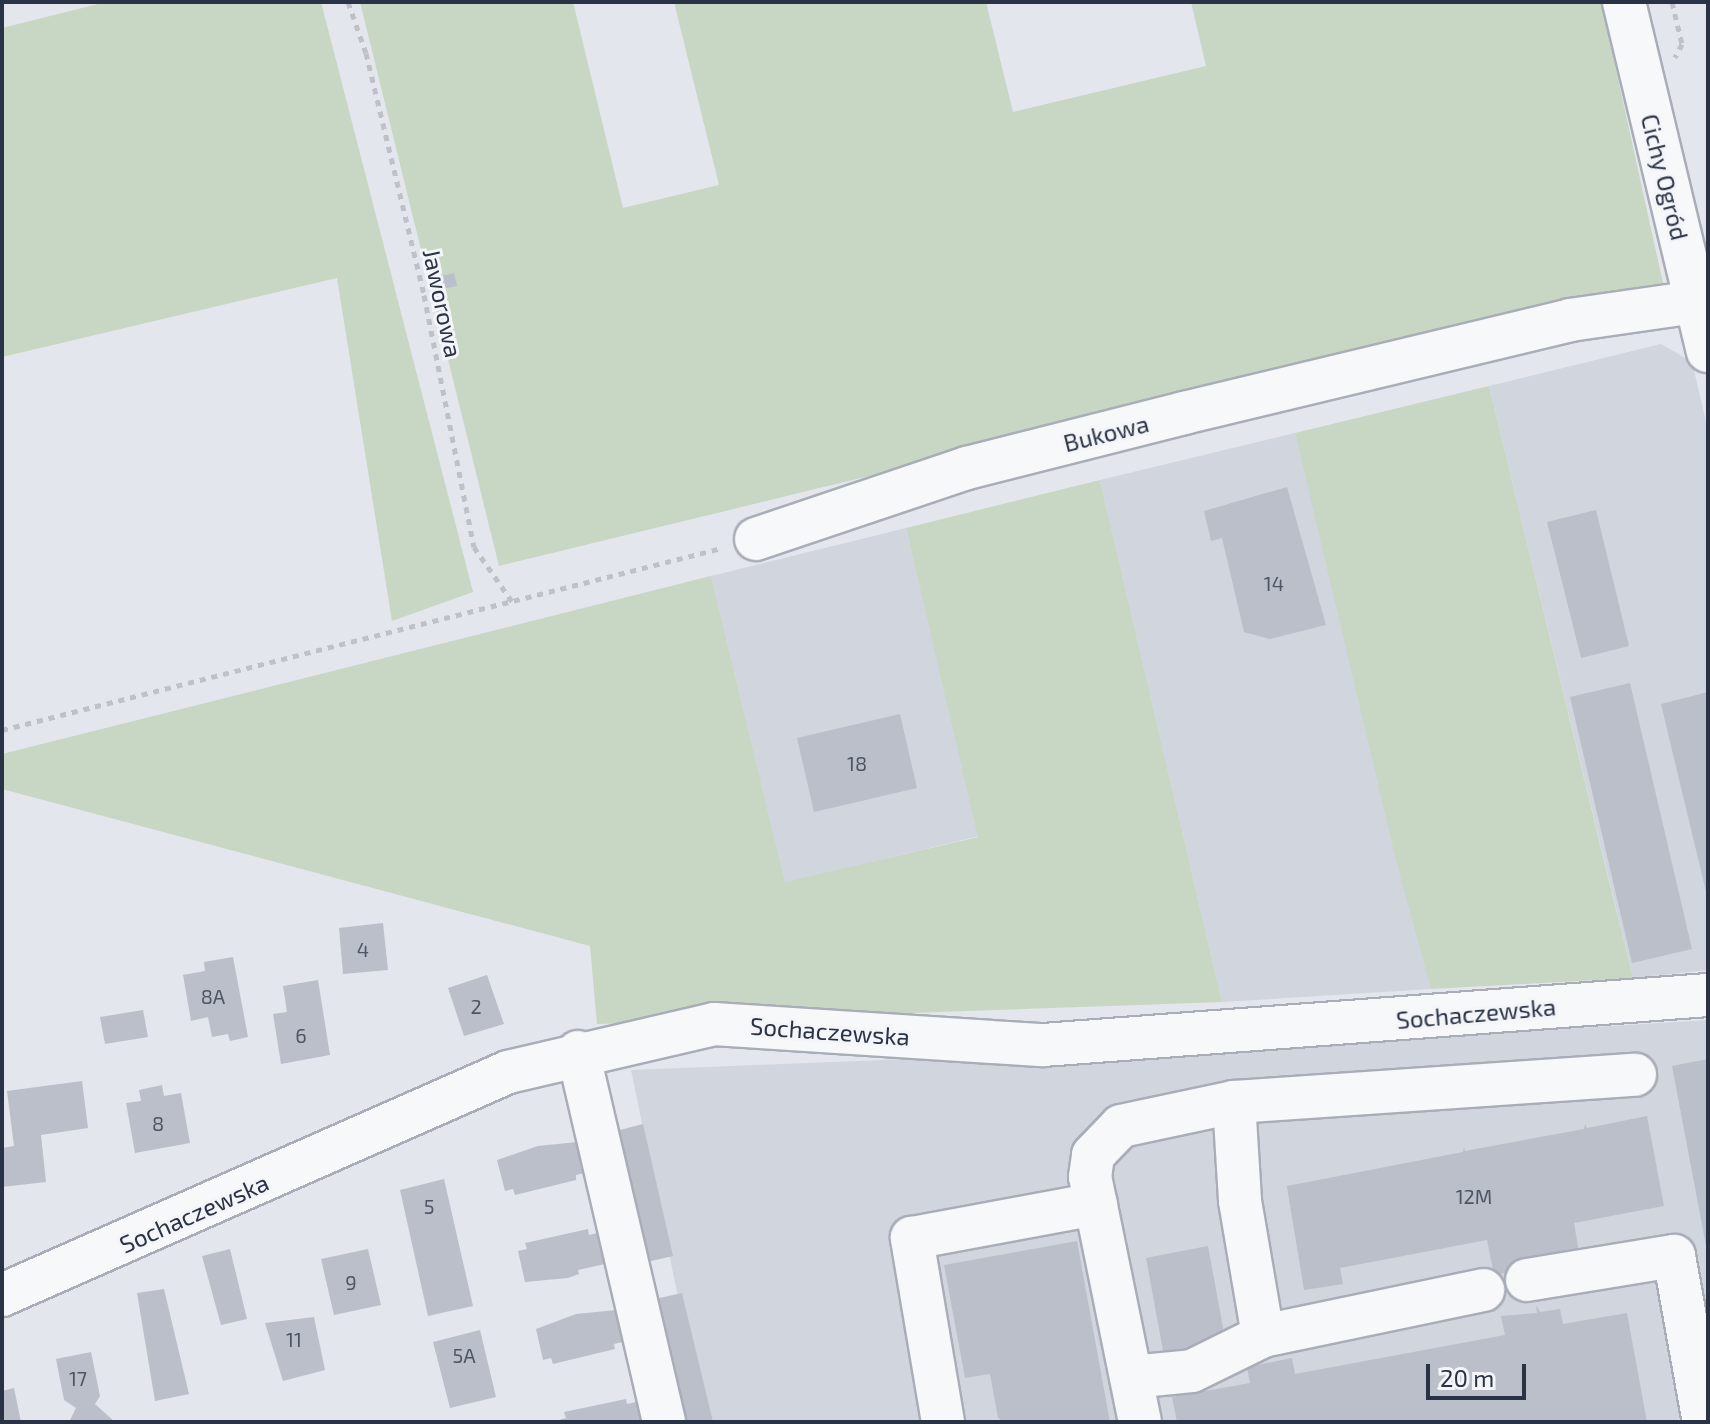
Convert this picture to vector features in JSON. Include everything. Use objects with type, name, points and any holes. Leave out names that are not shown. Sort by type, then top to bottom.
[{"type":"street","name":"Cichy Ogród","points":[[1624,2],[1702,302],[1708,351]]},
{"type":"street","name":"Bukowa","points":[[756,539],[967,468],[1168,417],[1570,320],[1702,302]]},
{"type":"street","name":"Sochaczewska","points":[[2,1295],[508,1072],[578,1052],[714,1024],[1043,1045],[1708,995]]},
{"type":"street","points":[[578,1052],[664,1422]]},
{"type":"street","points":[[1140,1422],[1096,1204],[1093,1155],[1121,1126],[1234,1102],[1635,1075]]},
{"type":"street","points":[[1234,1102],[1240,1201],[1263,1336]]},
{"type":"street","points":[[943,1422],[912,1238],[1096,1204]]},
{"type":"street","points":[[1527,1280],[1674,1256],[1704,1422]]},
{"type":"street","points":[[1131,1377],[1192,1371],[1263,1336],[1483,1290]]},
{"type":"path","name":"Jaworowa","points":[[348,2],[366,53],[424,295],[474,547],[513,603]]},
{"type":"path","points":[[2,730],[756,539]]},
{"type":"shaded area","points":[[1661,344],[1692,362],[1708,430],[1708,970],[1633,978],[1489,386]]},
{"type":"shaded area","points":[[1295,433],[1431,989],[1222,1002],[1100,480]]},
{"type":"shaded area","points":[[906,528],[979,836],[785,883],[711,576]]},
{"type":"shaded area","points":[[1708,1020],[1708,1422],[704,1422],[631,1070],[1371,1041]]},
{"type":"green space","points":[[106,2],[321,2],[473,592],[392,621],[337,278],[2,357],[2,28]]},
{"type":"green space","points":[[360,2],[573,2],[623,208],[719,185],[674,2],[986,2],[1013,112],[1206,66],[1191,2],[1601,2],[1663,283],[499,566]]},
{"type":"green space","points":[[1489,386],[1633,978],[1431,989],[1397,864],[1295,433]]},
{"type":"green space","points":[[1100,480],[1222,1002],[597,1024],[590,946],[2,789],[2,754],[711,576],[785,882],[978,837],[906,528]]},
{"type":"building","points":[[454,273],[457,286],[441,289],[438,277]]},
{"type":"building","points":[[1287,487],[1326,625],[1270,639],[1244,632],[1222,538],[1211,541],[1204,511]]},
{"type":"building","points":[[1596,510],[1629,646],[1581,658],[1547,522]]},
{"type":"building","points":[[1630,683],[1692,949],[1632,963],[1570,697]]},
{"type":"building","points":[[1708,692],[1708,895],[1707,896],[1661,704]]},
{"type":"building","points":[[900,714],[917,788],[814,812],[797,738]]},
{"type":"building","points":[[383,923],[388,970],[343,974],[339,928]]},
{"type":"building","points":[[233,957],[248,1037],[230,1041],[228,1034],[212,1037],[208,1017],[191,1021],[183,975],[205,971],[204,962]]},
{"type":"building","points":[[487,975],[504,1024],[464,1036],[448,988]]},
{"type":"building","points":[[318,980],[330,1055],[281,1064],[273,1014],[287,1012],[283,986]]},
{"type":"building","points":[[143,1010],[148,1037],[105,1044],[100,1017]]},
{"type":"building","points":[[1708,1059],[1708,1245],[1706,1246],[1672,1066]]},
{"type":"building","points":[[82,1081],[88,1128],[41,1135],[46,1182],[2,1187],[2,1148],[14,1146],[7,1091]]},
{"type":"building","points":[[162,1085],[164,1096],[181,1093],[190,1143],[135,1153],[126,1103],[141,1101],[139,1090]]},
{"type":"building","points":[[1647,1116],[1664,1206],[1574,1223],[1580,1258],[1494,1275],[1487,1240],[1340,1268],[1343,1284],[1304,1290],[1286,1181],[1287,1186],[1463,1152],[1464,1147],[1465,1151],[1584,1129],[1585,1124],[1587,1128]]},
{"type":"building","points":[[643,1124],[673,1256],[647,1262],[616,1131]]},
{"type":"building","points":[[577,1142],[584,1173],[576,1175],[576,1180],[515,1195],[513,1189],[505,1191],[497,1160],[538,1146]]},
{"type":"building","points":[[444,1179],[473,1306],[428,1316],[400,1190]]},
{"type":"building","points":[[588,1229],[589,1235],[598,1233],[605,1264],[578,1270],[579,1274],[568,1278],[525,1282],[518,1251],[527,1249],[525,1243]]},
{"type":"building","points":[[1077,1241],[1110,1422],[1004,1422],[998,1418],[990,1374],[965,1378],[944,1265]]},
{"type":"building","points":[[1208,1246],[1226,1344],[1164,1356],[1146,1258]]},
{"type":"building","points":[[230,1249],[247,1319],[221,1325],[202,1256]]},
{"type":"building","points":[[368,1249],[381,1305],[334,1315],[321,1259]]},
{"type":"building","points":[[164,1289],[189,1394],[155,1401],[137,1293]]},
{"type":"building","points":[[682,1293],[713,1422],[684,1422],[655,1299]]},
{"type":"building","points":[[1536,1305],[1540,1312],[1560,1309],[1563,1324],[1627,1313],[1647,1422],[1177,1422],[1172,1397],[1250,1383],[1247,1367],[1292,1358],[1295,1374],[1505,1335],[1501,1316],[1537,1313]]},
{"type":"building","points":[[616,1310],[623,1342],[614,1344],[615,1349],[553,1364],[551,1358],[543,1360],[536,1329],[576,1314]]},
{"type":"building","points":[[314,1317],[325,1370],[283,1381],[265,1323]]},
{"type":"building","points":[[480,1330],[496,1397],[450,1408],[433,1342]]},
{"type":"building","points":[[91,1352],[100,1396],[95,1404],[115,1422],[69,1422],[76,1408],[64,1400],[56,1359]]},
{"type":"building","points":[[14,1388],[21,1422],[2,1422],[2,1391]]},
{"type":"building","points":[[626,1399],[627,1404],[636,1402],[641,1422],[552,1422],[566,1418],[564,1412]]}]
